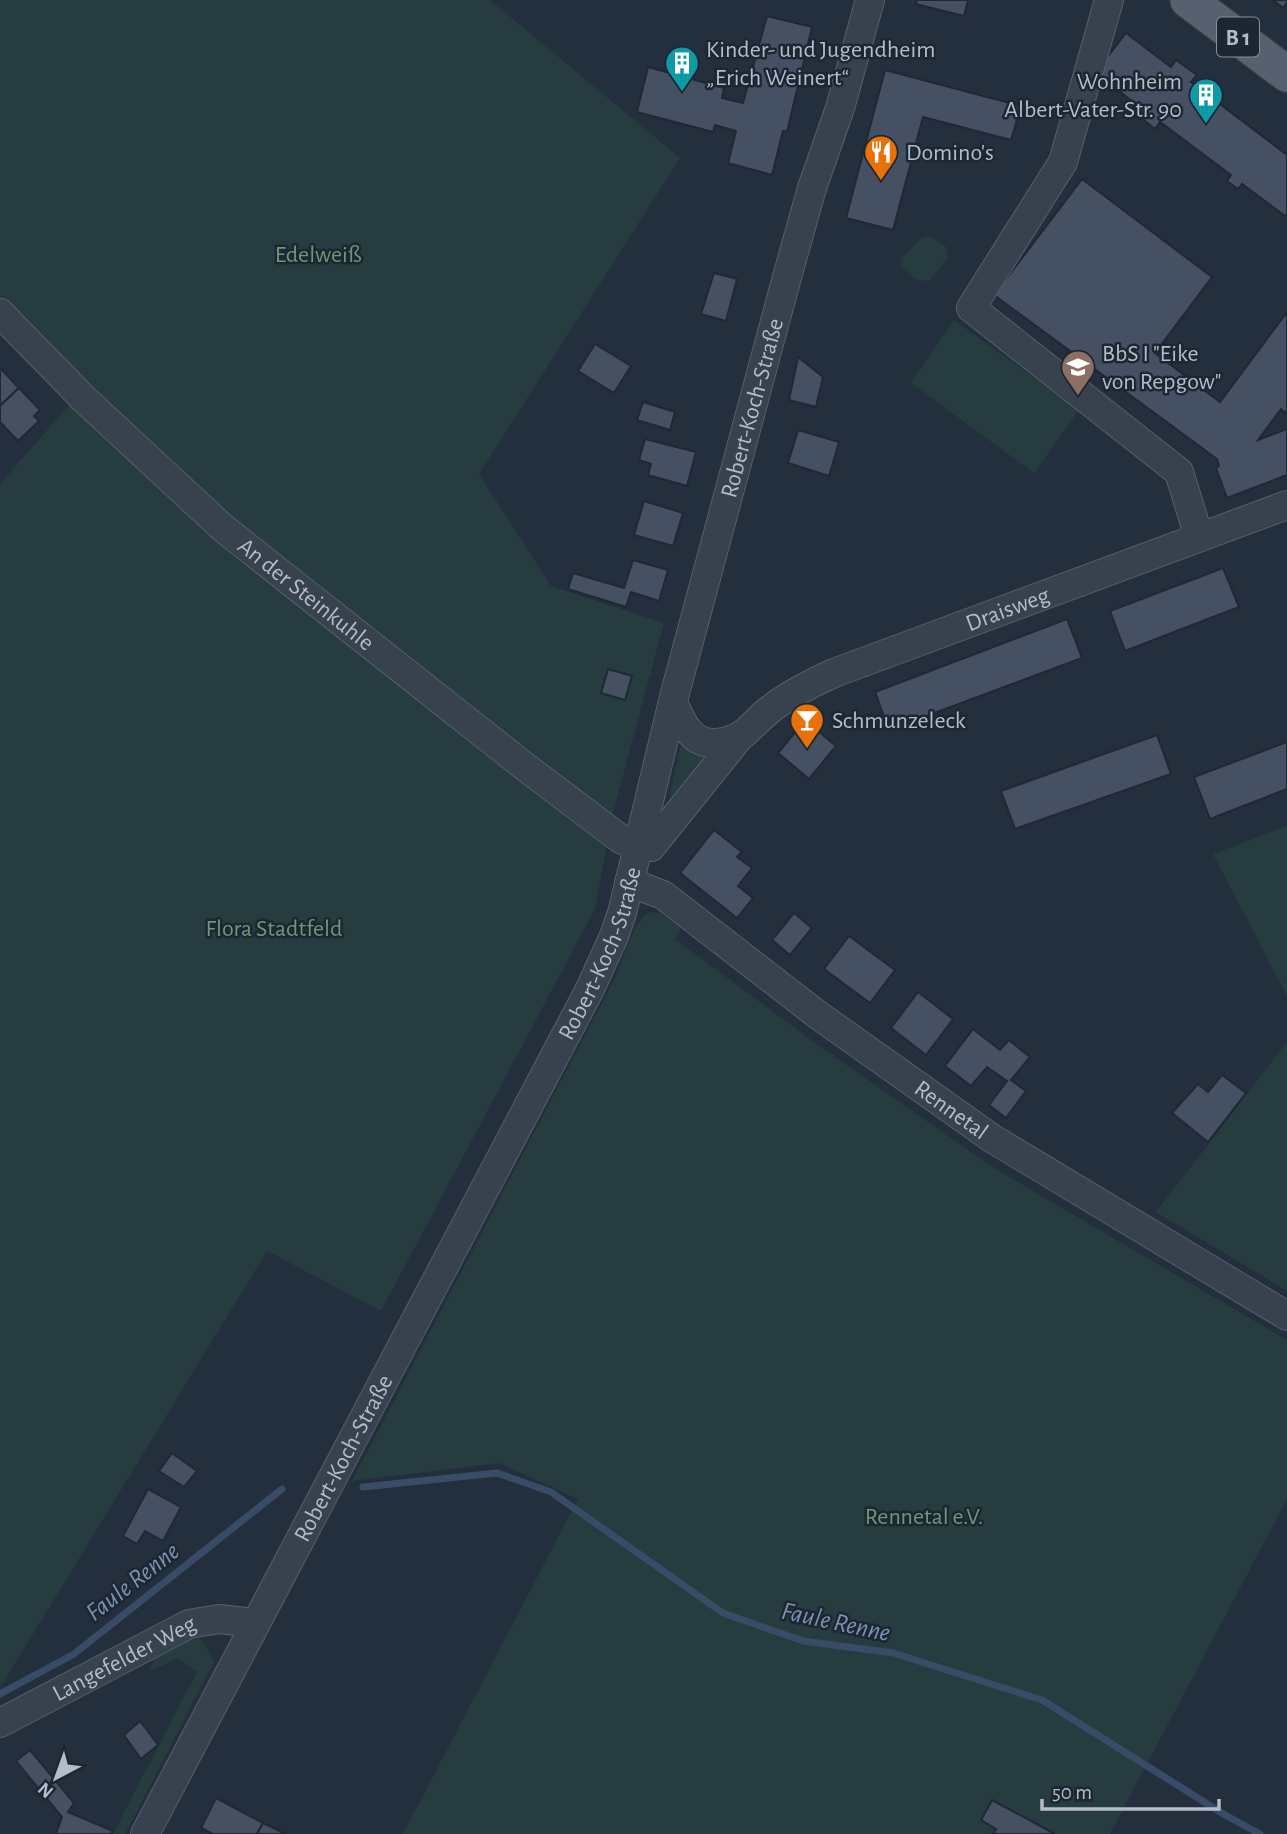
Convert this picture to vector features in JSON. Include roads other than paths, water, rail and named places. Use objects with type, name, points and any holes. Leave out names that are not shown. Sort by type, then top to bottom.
[{"type":"main road","name":"B 1","points":[[1188,0],[1287,74]]},
{"type":"street","name":"Robert-Koch-Straße","points":[[145,1834],[600,969],[614,936],[673,702],[809,199],[840,108],[870,0]]},
{"type":"street","points":[[1109,0],[1063,162],[971,307],[1178,472],[1199,537]]},
{"type":"street","name":"An der Steinkuhle","points":[[0,313],[84,399],[223,528],[524,766],[622,840],[638,845]]},
{"type":"street","name":"Draisweg","points":[[638,845],[651,847],[741,735],[789,696],[834,673],[1287,505]]},
{"type":"street","name":"Draisweg","points":[[673,702],[687,731],[698,740],[717,743],[741,735]]},
{"type":"street","name":"Rennetal","points":[[629,883],[663,895],[818,1015],[993,1139],[1287,1316]]},
{"type":"street","name":"Langefelder Weg","points":[[0,1723],[189,1625],[219,1619],[255,1623]]},
{"type":"waterway","name":"Faule Renne","points":[[363,1487],[497,1473],[551,1492],[723,1613],[803,1641],[893,1653],[1042,1700],[1225,1815],[1260,1834]]},
{"type":"waterway","name":"Faule Renne","points":[[0,1694],[74,1654],[282,1489]]},
{"type":"place","name":"Kinder- und Jugendheim „Erich Weinert“","points":[[682,93]]},
{"type":"place","name":"Wohnheim Albert-Vater-Str. 90","points":[[1206,125]]},
{"type":"place","name":"Domino's","points":[[881,182]]},
{"type":"place","name":"BbS I \"Eike von Repgow\"","points":[[1078,397]]},
{"type":"place","name":"Schmunzeleck","points":[[807,750]]},
{"type":"park label","name":"Edelweiß","points":[[318,254]]},
{"type":"park label","name":"Flora Stadtfeld","points":[[274,928]]},
{"type":"park label","name":"Rennetal e.V.","points":[[924,1516]]}]
